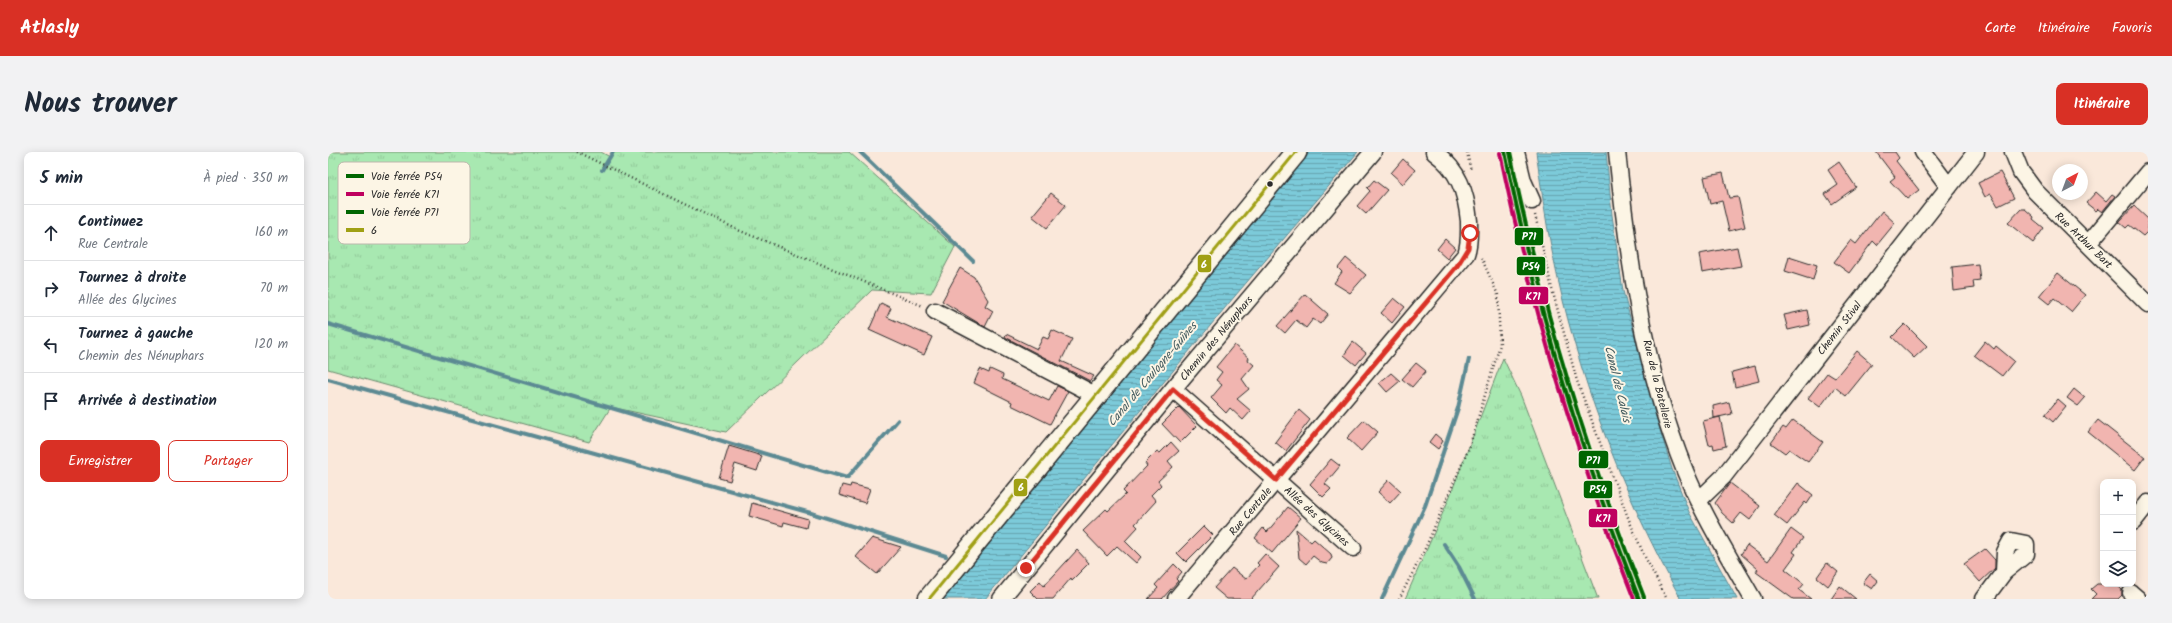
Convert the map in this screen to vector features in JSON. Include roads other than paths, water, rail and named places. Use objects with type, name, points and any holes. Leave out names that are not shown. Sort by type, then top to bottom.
[{"type":"main road","points":[[929,599],[1296,152]]},
{"type":"street","name":"Chemin des Nénuphars","points":[[1001,599],[1173,389],[1373,152]]},
{"type":"street","name":"Rue Centrale","points":[[1176,599],[1466,254],[1470,233],[1465,190],[1450,166],[1434,152]]},
{"type":"street","points":[[1516,152],[1523,181],[1532,200]]},
{"type":"street","name":"Rue de la Batellerie","points":[[1617,152],[1625,226],[1652,363],[1672,434],[1698,501],[1753,599]]},
{"type":"street","points":[[1923,152],[1948,187]]},
{"type":"street","name":"Chemin Stival","points":[[1698,501],[1722,477],[1976,152]]},
{"type":"street","name":"Rue Arthur Bart","points":[[2013,152],[2028,183],[2148,304]]},
{"type":"street","points":[[2088,244],[2148,172]]},
{"type":"street","points":[[935,311],[1095,395]]},
{"type":"street","name":"Allée des Glycines","points":[[1173,389],[1353,548]]},
{"type":"street","points":[[2136,518],[2148,503]]},
{"type":"street","points":[[1984,599],[2004,572]]},
{"type":"water","name":"Canal de Coulogne-Guînes","points":[[1309,152],[1358,152],[1229,303],[985,599],[942,599]]},
{"type":"water","name":"Canal de Calais","points":[[1536,152],[1606,152],[1612,215],[1623,291],[1656,417],[1672,469],[1689,512],[1737,599],[1681,599],[1639,516],[1603,430],[1574,341],[1562,296],[1550,239]]},
{"type":"waterway","points":[[602,170],[613,152]]},
{"type":"waterway","points":[[860,152],[973,261]]},
{"type":"waterway","points":[[328,324],[847,478],[898,420]]},
{"type":"waterway","points":[[1382,599],[1425,506],[1458,408],[1469,359]]},
{"type":"waterway","points":[[328,379],[811,513],[946,556]]},
{"type":"waterway","points":[[1444,544],[1459,567],[1475,599]]},
{"type":"rail line","name":"P54","points":[[1505,152],[1531,266],[1562,378],[1598,489],[1639,599]]},
{"type":"rail line","name":"P71","points":[[1510,152],[1536,266],[1567,378],[1603,488],[1644,597]]},
{"type":"rail line","name":"K71","points":[[1500,153],[1526,267],[1557,379],[1593,490],[1634,599]]}]
